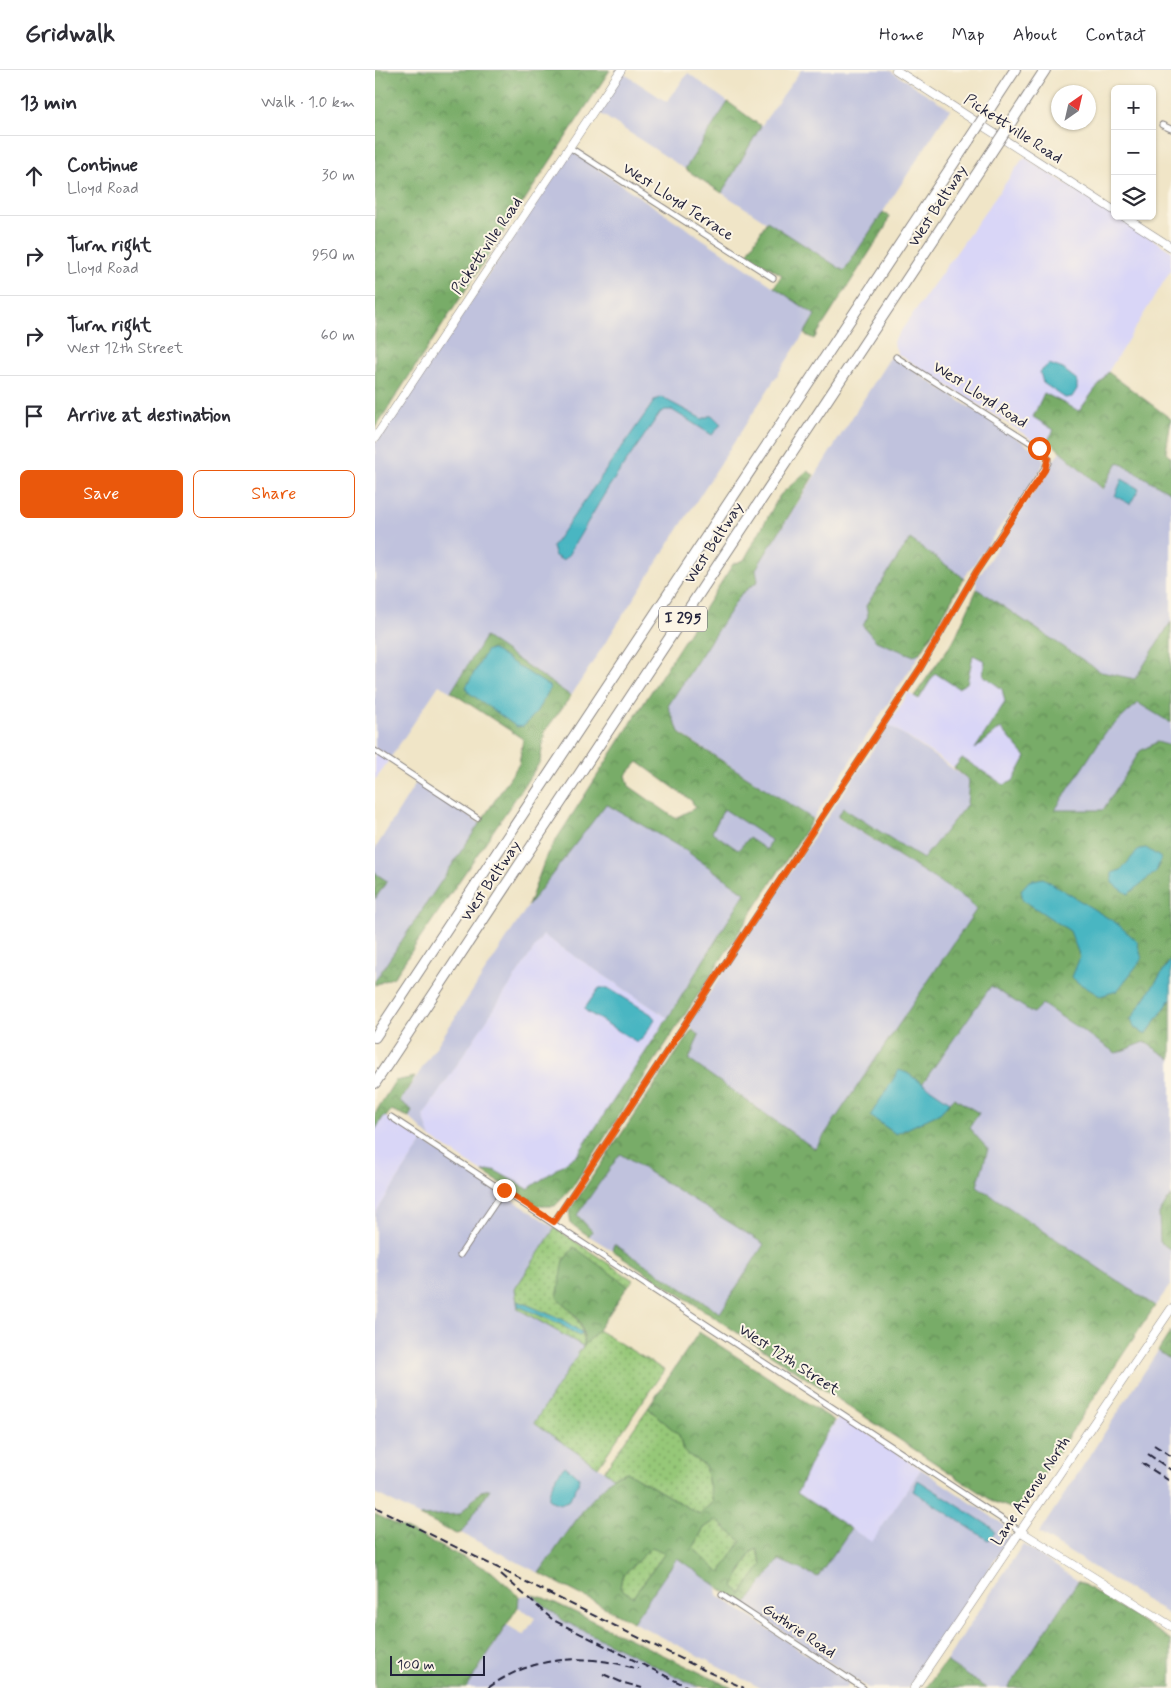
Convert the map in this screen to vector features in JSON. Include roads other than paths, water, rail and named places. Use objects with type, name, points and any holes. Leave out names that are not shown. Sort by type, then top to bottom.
[{"type":"highway","name":"West Beltway","points":[[375,1037],[1015,70]]},
{"type":"highway","name":"West Beltway","points":[[375,1083],[1045,70]]},
{"type":"street","name":"Pickettville Road","points":[[375,438],[621,70]]},
{"type":"street","name":"Pickettville Road","points":[[896,70],[1111,208]]},
{"type":"street","points":[[1162,125],[1171,129]]},
{"type":"street","name":"West Lloyd Terrace","points":[[569,147],[773,278]]},
{"type":"street","points":[[1129,220],[1171,247]]},
{"type":"street","name":"West Lloyd Road","points":[[554,1222],[921,667],[976,572],[1045,470],[1048,458],[1039,448],[896,357]]},
{"type":"street","points":[[375,751],[477,818]]},
{"type":"street","name":"West 12th Street","points":[[391,1117],[554,1222],[1020,1531],[1171,1626]]},
{"type":"street","points":[[460,1255],[504,1190]]},
{"type":"street","name":"Lane Avenue North","points":[[914,1688],[1171,1309]]},
{"type":"street","name":"Guthrie Road","points":[[722,1595],[863,1688]]},
{"type":"water","points":[[1049,364],[1063,369],[1077,380],[1077,389],[1072,397],[1065,398],[1043,383],[1040,372]]},
{"type":"water","points":[[661,397],[702,419],[712,415],[721,424],[712,435],[672,410],[665,410],[660,413],[608,488],[567,557],[562,560],[555,556],[552,547],[655,400]]},
{"type":"water","points":[[1122,479],[1139,489],[1130,504],[1115,496]]},
{"type":"water","points":[[487,650],[493,650],[549,686],[550,689],[535,714],[524,726],[517,727],[468,692],[466,687]]},
{"type":"water","points":[[1146,848],[1161,858],[1156,872],[1128,894],[1112,883],[1112,873],[1121,870],[1139,849]]},
{"type":"water","points":[[1043,878],[1116,923],[1137,941],[1142,959],[1117,991],[1100,996],[1072,977],[1080,957],[1070,931],[1023,900],[1021,890],[1029,881]]},
{"type":"water","points":[[1171,959],[1171,999],[1148,1032],[1144,1034],[1134,1027],[1131,1019]]},
{"type":"water","points":[[599,988],[608,988],[651,1014],[655,1019],[642,1039],[637,1042],[586,1011],[585,1008]]},
{"type":"water","points":[[899,1070],[907,1073],[950,1102],[940,1113],[896,1134],[870,1116]]},
{"type":"water","points":[[518,1301],[565,1321],[582,1333],[579,1336],[560,1324],[518,1306]]},
{"type":"water","points":[[565,1466],[579,1477],[578,1485],[568,1501],[560,1504],[549,1500],[549,1496],[554,1482]]},
{"type":"water","points":[[918,1480],[991,1527],[995,1533],[988,1540],[913,1491]]},
{"type":"railway","points":[[1154,1445],[1171,1456]]},
{"type":"railway","points":[[1148,1454],[1171,1470]]},
{"type":"railway","points":[[1142,1463],[1171,1482]]},
{"type":"railway","points":[[375,1507],[744,1688]]},
{"type":"railway","points":[[501,1574],[553,1620],[690,1688]]},
{"type":"railway","points":[[488,1688],[505,1677],[523,1669],[560,1660],[580,1659],[599,1661],[638,1669]]},
{"type":"railway","points":[[603,1674],[642,1688]]}]
